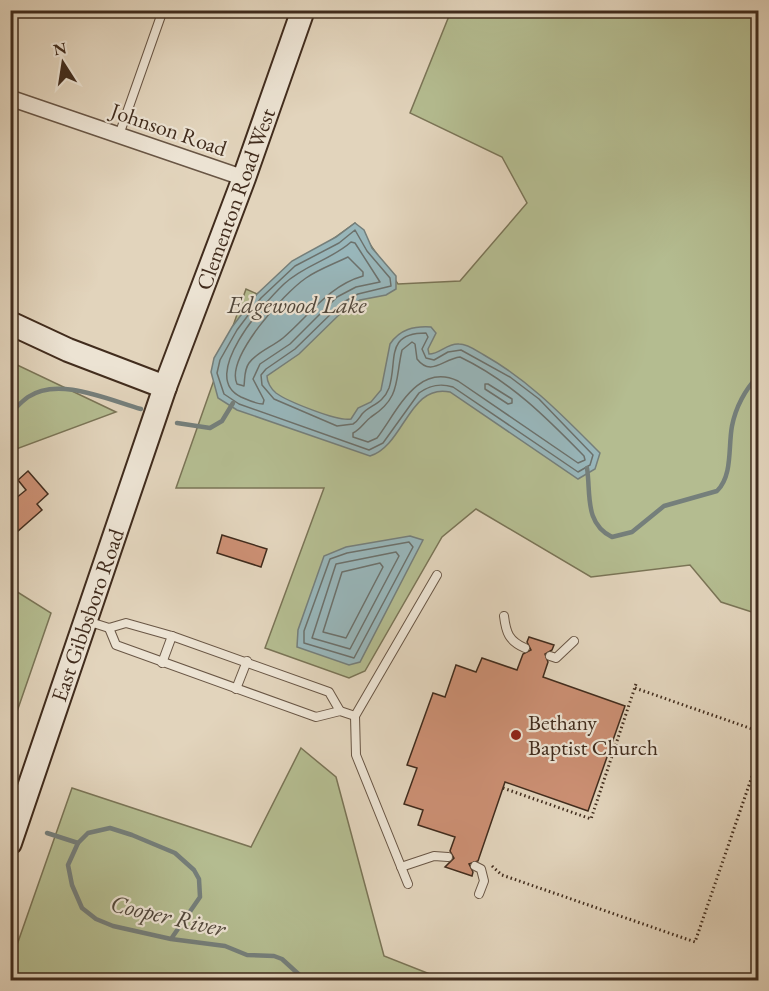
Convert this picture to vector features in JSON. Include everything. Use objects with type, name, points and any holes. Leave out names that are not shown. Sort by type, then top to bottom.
[{"type":"main road","name":"Clementon Road West","points":[[165,387],[244,178],[303,10]]},
{"type":"main road","points":[[10,323],[68,350],[165,387]]},
{"type":"main road","name":"East Gibbsboro Road","points":[[10,843],[165,387]]},
{"type":"street","name":"Johnson Road","points":[[10,98],[244,178]]},
{"type":"lane","points":[[119,135],[163,10]]},
{"type":"lane","points":[[408,884],[356,755],[355,716],[437,575]]},
{"type":"lane","points":[[504,616],[506,632],[513,642],[525,648]]},
{"type":"lane","points":[[85,620],[109,628],[126,623],[247,661],[329,692],[340,711]]},
{"type":"lane","points":[[109,628],[116,645],[162,663],[316,717],[340,711],[355,716]]},
{"type":"lane","points":[[162,663],[172,636]]},
{"type":"lane","points":[[550,656],[556,658],[574,641]]},
{"type":"lane","points":[[236,689],[247,661]]},
{"type":"lane","points":[[401,867],[434,856],[448,856]]},
{"type":"lane","points":[[475,866],[481,870],[484,881],[479,894]]},
{"type":"path","points":[[503,788],[591,819],[635,686],[759,731]]},
{"type":"path","points":[[490,864],[502,875],[695,942],[759,759]]},
{"type":"green space","points":[[451,11],[758,11],[758,614],[721,602],[690,565],[591,577],[476,509],[442,537],[365,671],[349,678],[265,648],[324,488],[176,488],[246,289],[257,294],[355,223],[398,284],[460,281],[527,203],[502,157],[410,113]]},
{"type":"green space","points":[[11,362],[116,412],[11,451]]},
{"type":"green space","points":[[11,588],[51,613],[11,729]]},
{"type":"green space","points":[[301,748],[336,777],[384,956],[445,980],[11,980],[11,962],[72,788],[251,847]]},
{"type":"water","name":"Edgewood Lake","points":[[355,223],[364,230],[372,248],[396,276],[396,289],[386,295],[360,300],[346,308],[299,354],[267,376],[274,391],[282,397],[313,410],[351,419],[358,408],[371,402],[381,390],[390,344],[394,339],[408,330],[431,327],[436,333],[428,349],[429,354],[451,345],[462,344],[501,365],[545,400],[600,453],[595,469],[578,479],[450,392],[436,392],[425,397],[391,441],[382,450],[370,456],[237,410],[218,398],[211,372],[214,358],[232,327],[257,294],[292,261],[336,237]]},
{"type":"water","points":[[410,536],[423,540],[360,662],[349,665],[297,647],[298,630],[324,556],[346,547]]},
{"type":"building","points":[[28,471],[48,494],[37,504],[42,510],[10,538],[10,503],[26,490],[18,480]]},
{"type":"building","points":[[222,535],[267,549],[261,567],[217,553]]},
{"type":"building","name":"Bethany Baptist Church","points":[[529,637],[554,645],[552,650],[545,654],[548,662],[543,677],[625,706],[588,811],[505,782],[478,861],[469,864],[473,872],[472,876],[445,867],[454,858],[450,851],[455,837],[418,825],[423,810],[404,804],[417,768],[407,765],[433,693],[445,697],[456,665],[476,672],[482,658],[517,670],[523,654],[531,650],[527,642]]},
{"type":"waterway","points":[[587,468],[590,507],[593,516],[603,531],[612,537],[632,532],[664,506],[717,491],[728,469],[732,426],[736,412],[745,393],[758,376]]},
{"type":"waterway","points":[[10,413],[28,397],[40,391],[54,389],[84,392],[141,409]]},
{"type":"waterway","points":[[177,423],[210,428],[222,421],[233,403]]},
{"type":"waterway","name":"Cooper River","points":[[171,939],[200,897],[199,879],[194,870],[175,853],[132,835],[110,828],[88,833],[78,843],[68,865],[72,885],[82,908],[96,919],[113,926],[171,939],[225,946],[247,955],[274,956],[282,959],[305,980]]},
{"type":"waterway","name":"Cooper River","points":[[47,833],[78,843]]},
{"type":"place","name":"Bethany Baptist Church","points":[[516,735]]}]
